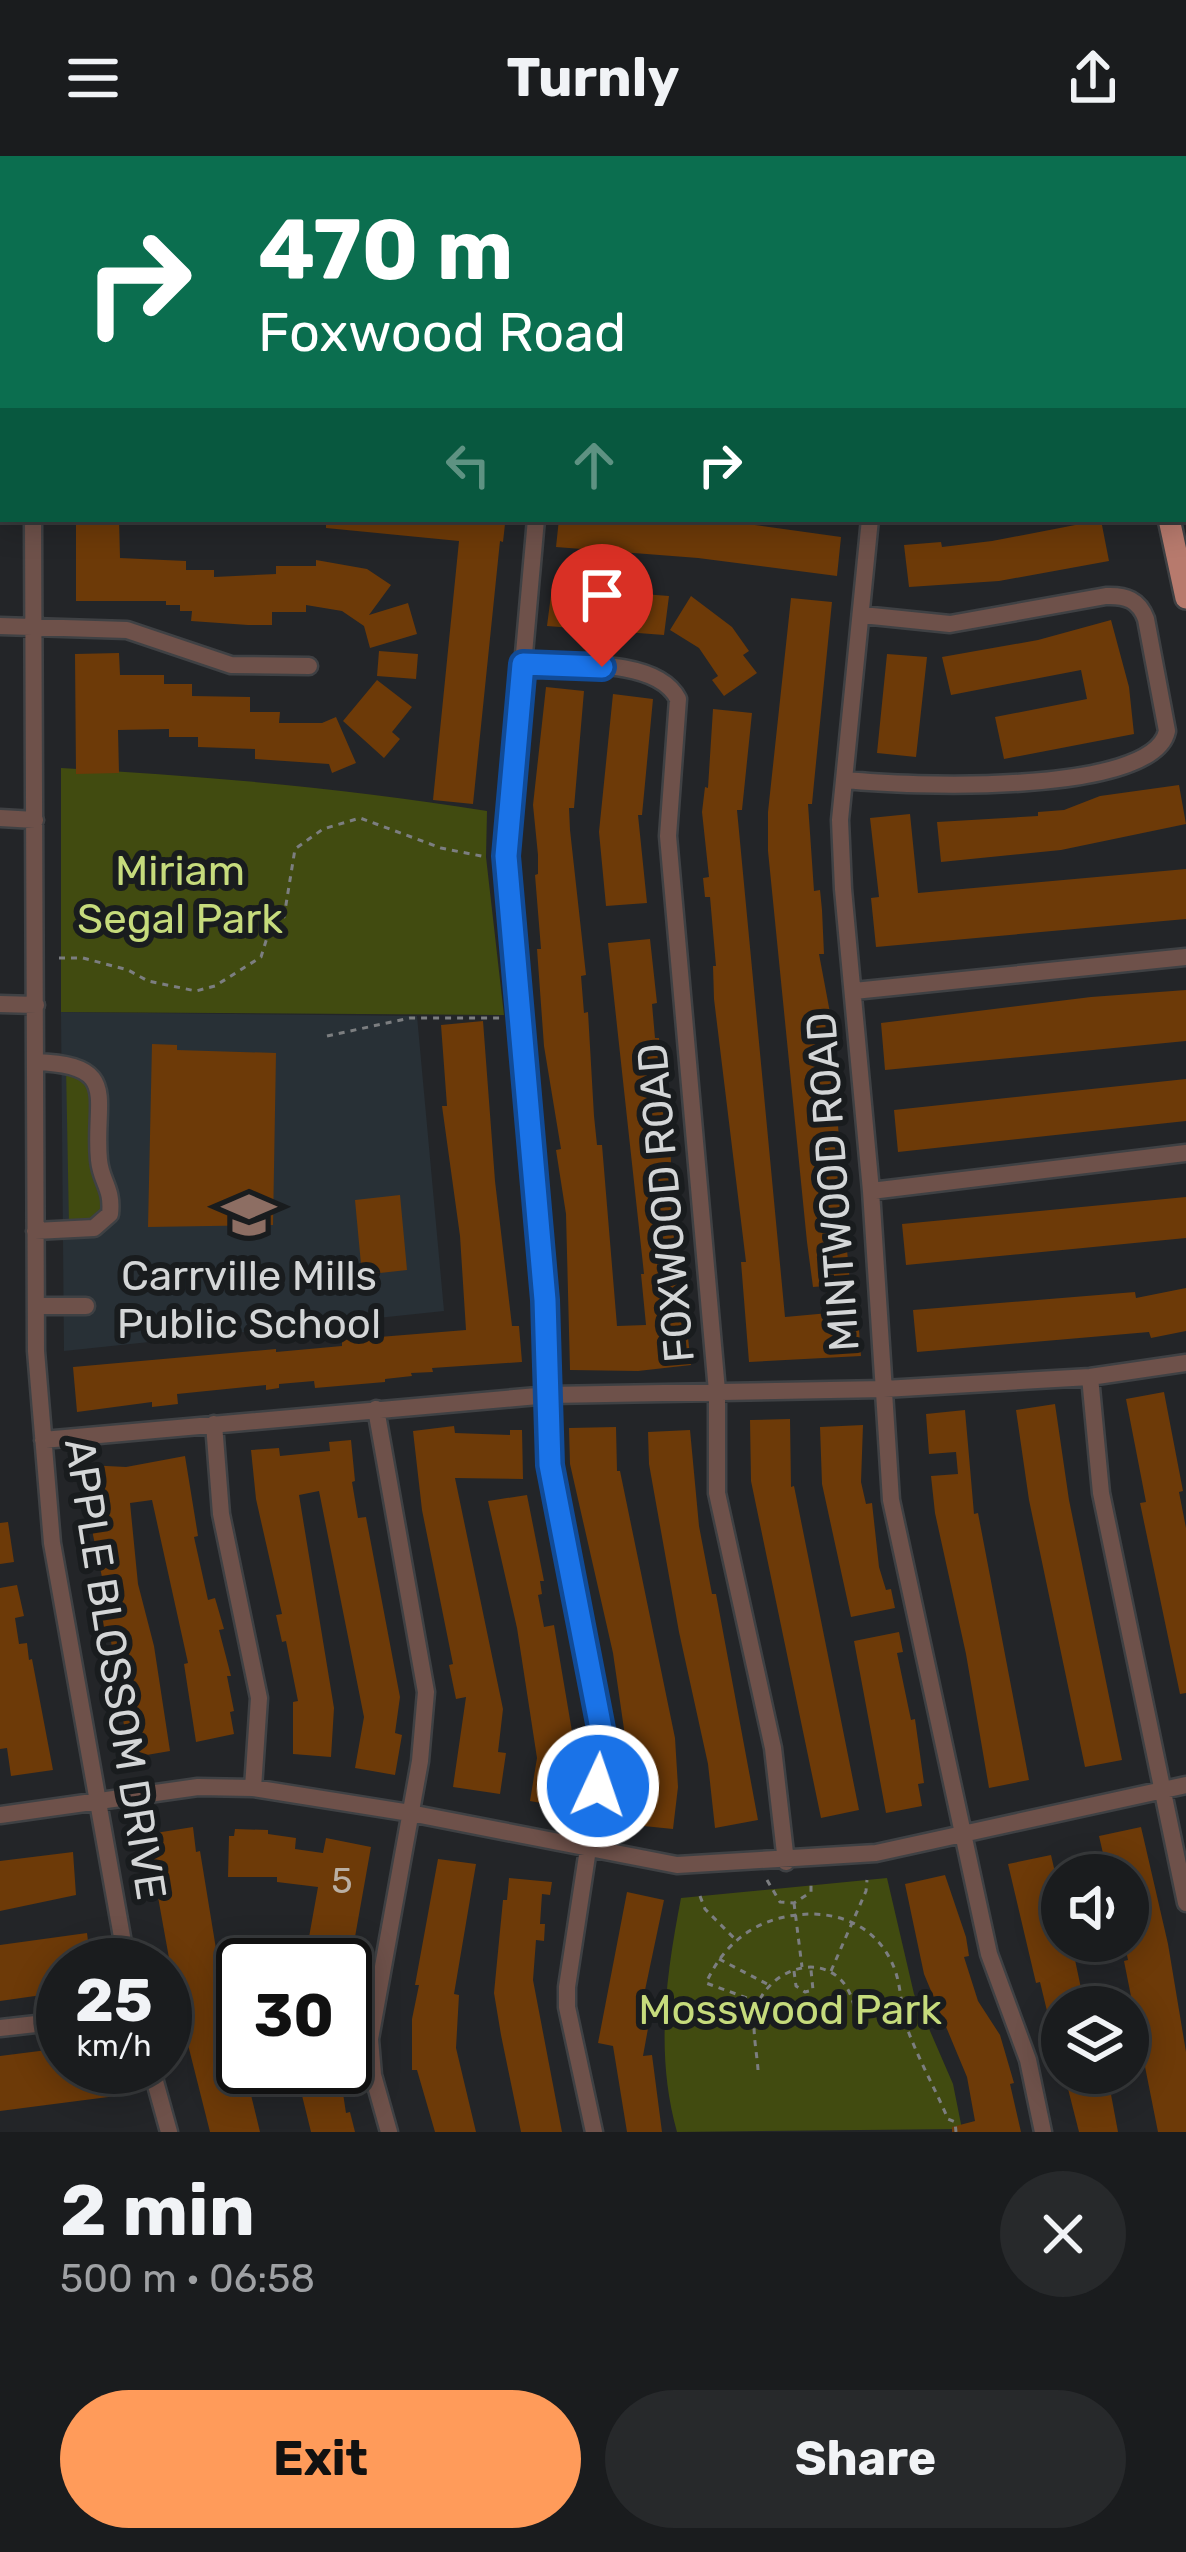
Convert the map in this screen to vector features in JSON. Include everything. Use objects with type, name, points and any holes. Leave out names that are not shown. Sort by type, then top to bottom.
[{"type":"main road","points":[[1170,522],[1186,598]]},
{"type":"street","name":"APPLE BLOSSOM DRIVE","points":[[33,522],[36,1352],[52,1543],[122,1938]]},
{"type":"street","points":[[536,522],[506,856],[543,1277],[551,1473],[604,1744],[567,1988],[594,2132]]},
{"type":"street","name":"MINTWOOD ROAD","points":[[870,522],[840,820],[891,1500],[989,1954],[1028,2060],[1043,2132]]},
{"type":"street","points":[[847,780],[974,788],[1035,782],[1152,756],[1167,731],[1146,619],[1141,607],[1126,597],[1106,596],[950,624],[862,615]]},
{"type":"street","points":[[0,626],[140,632],[240,667],[309,666]]},
{"type":"street","name":"FOXWOOD ROAD","points":[[523,664],[640,672],[665,682],[678,699],[668,836],[717,1391],[717,1493],[773,1748],[786,1862]]},
{"type":"street","points":[[0,818],[35,820]]},
{"type":"street","points":[[854,991],[1186,957]]},
{"type":"street","points":[[0,1004],[36,1005]]},
{"type":"street","points":[[34,1231],[94,1228],[110,1214],[112,1192],[99,1164],[100,1095],[91,1078],[73,1063],[37,1062]]},
{"type":"street","points":[[871,1191],[1186,1153]]},
{"type":"street","points":[[37,1306],[86,1306]]},
{"type":"street","points":[[43,1440],[549,1396],[884,1389],[1090,1377],[1186,1363]]},
{"type":"street","points":[[1090,1377],[1100,1493],[1186,1903]]},
{"type":"street","points":[[376,1409],[426,1692],[426,1718],[370,2039],[389,2132]]},
{"type":"street","points":[[214,1424],[221,1514],[259,1698],[253,1788]]},
{"type":"street","points":[[0,1814],[198,1787],[253,1788],[677,1865],[876,1853],[1186,1785]]},
{"type":"street","points":[[0,2028],[36,2024]]},
{"type":"street","points":[[159,2094],[170,2132]]},
{"type":"path","points":[[59,958],[83,958],[172,987],[196,991],[214,986],[260,957],[270,928],[284,916],[295,849],[342,820],[360,818],[441,848],[486,856]]},
{"type":"path","points":[[327,1036],[410,1018],[504,1018]]},
{"type":"path","points":[[767,1880],[780,1902],[794,1903],[811,1892],[811,1885]]},
{"type":"path","points":[[831,1972],[866,1892],[866,1880]]},
{"type":"path","points":[[700,1896],[705,1909],[736,1940]]},
{"type":"path","points":[[794,1903],[802,1969]]},
{"type":"path","points":[[758,2002],[706,1983],[736,1940],[759,1924],[796,1914],[832,1916],[882,1941],[896,1972],[906,2024],[956,2132]]},
{"type":"path","points":[[719,1959],[769,1985]]},
{"type":"path","points":[[758,2070],[754,2017],[758,2002],[781,1974],[802,1969],[831,1972],[852,1999],[860,2033]]},
{"type":"path","points":[[794,1971],[799,1992],[805,1992],[813,1990],[811,1969]]},
{"type":"shaded area","name":"Carrville Mills Public School","points":[[61,1012],[417,1016],[444,1311],[64,1351]]},
{"type":"green space","name":"Miriam Segal Park","points":[[61,768],[275,784],[487,811],[486,857],[504,1015],[61,1012]]},
{"type":"green space","points":[[66,1065],[73,1066],[98,1096],[108,1213],[93,1225],[69,1225]]},
{"type":"green space","name":"Mosswood Park","points":[[887,1878],[914,1994],[953,2084],[962,2129],[677,2132],[666,2074],[665,2015],[681,1898]]},
{"type":"building","points":[[76,522],[119,522],[120,558],[186,561],[186,570],[214,570],[214,577],[276,574],[276,566],[316,566],[316,560],[367,569],[391,585],[369,615],[408,603],[417,634],[370,648],[364,626],[342,611],[306,605],[306,612],[272,612],[272,625],[248,625],[191,621],[192,611],[180,611],[180,605],[166,605],[166,601],[76,601]]},
{"type":"building","points":[[326,522],[505,524],[473,804],[433,800],[459,541],[326,528]]},
{"type":"building","points":[[559,522],[733,522],[841,537],[837,576],[698,558],[556,547]]},
{"type":"building","points":[[1101,522],[1109,561],[999,581],[909,587],[904,545],[941,542],[942,547]]},
{"type":"building","points":[[552,587],[669,596],[664,635],[547,626]]},
{"type":"building","points":[[691,596],[732,627],[749,651],[743,655],[757,673],[724,696],[712,680],[718,676],[699,648],[670,630]]},
{"type":"building","points":[[791,598],[832,602],[812,804],[808,804],[814,891],[820,890],[822,910],[824,954],[819,954],[831,1018],[825,1019],[828,1067],[834,1066],[843,1198],[848,1198],[850,1218],[846,1218],[846,1239],[852,1304],[857,1304],[861,1356],[749,1362],[741,1262],[746,1262],[714,999],[710,897],[705,897],[703,878],[709,877],[702,812],[713,709],[752,713],[742,810],[737,810],[785,1317],[829,1313],[826,1286],[813,1287],[807,1242],[768,851]]},
{"type":"building","points":[[1111,620],[1129,687],[1134,734],[1004,759],[995,717],[1087,699],[1081,670],[951,695],[942,657],[1038,640]]},
{"type":"building","points":[[379,651],[418,654],[416,679],[377,676]]},
{"type":"building","points":[[119,653],[120,675],[164,675],[164,684],[192,684],[192,696],[250,697],[250,712],[280,712],[279,723],[322,723],[336,717],[356,763],[332,773],[329,764],[255,759],[255,749],[198,747],[198,737],[169,737],[169,729],[118,730],[119,773],[76,774],[75,654]]},
{"type":"building","points":[[887,654],[927,657],[916,757],[877,753]]},
{"type":"building","points":[[377,680],[412,707],[392,732],[400,739],[384,758],[343,721]]},
{"type":"building","points":[[546,687],[584,691],[570,830],[617,1326],[646,1325],[608,943],[650,939],[657,1003],[652,1004],[655,1038],[659,1038],[664,1104],[668,1104],[691,1365],[638,1371],[570,1370],[566,1214],[556,1150],[561,1149],[544,1046],[537,949],[541,949],[533,805]]},
{"type":"building","points":[[613,694],[653,699],[642,815],[638,815],[647,903],[606,906],[599,832]]},
{"type":"building","points":[[1179,785],[1186,824],[1061,850],[941,862],[937,822],[1038,816],[1038,812],[1064,810],[1100,796]]},
{"type":"building","points":[[910,814],[918,893],[1186,869],[1186,919],[876,947],[871,898],[879,897],[870,818]]},
{"type":"building","points":[[1186,990],[1186,1041],[885,1070],[881,1023]]},
{"type":"building","points":[[483,1021],[495,1181],[512,1326],[519,1326],[522,1362],[432,1368],[433,1372],[385,1382],[315,1388],[314,1381],[266,1390],[266,1385],[177,1394],[178,1404],[152,1407],[152,1402],[77,1412],[73,1367],[342,1346],[342,1340],[466,1330],[460,1236],[442,1106],[447,1106],[441,1025]]},
{"type":"building","points":[[152,1044],[177,1045],[177,1050],[276,1053],[273,1225],[148,1227]]},
{"type":"building","points":[[1186,1079],[1186,1121],[898,1152],[894,1110]]},
{"type":"building","points":[[400,1195],[407,1270],[362,1275],[355,1200]]},
{"type":"building","points":[[1186,1197],[1186,1238],[906,1265],[902,1224]]},
{"type":"building","points":[[1186,1288],[1186,1331],[1151,1338],[1149,1332],[917,1352],[913,1310],[1135,1292],[1136,1298]]},
{"type":"building","points":[[1164,1392],[1186,1528],[1186,1693],[1180,1694],[1140,1503],[1146,1502],[1126,1399]]},
{"type":"building","points":[[1055,1404],[1069,1500],[1122,1760],[1085,1767],[1029,1500],[1016,1410]]},
{"type":"building","points":[[965,1410],[974,1514],[978,1513],[1029,1780],[989,1788],[931,1476],[958,1474],[956,1452],[929,1454],[926,1414]]},
{"type":"building","points":[[790,1419],[791,1487],[859,1810],[821,1818],[751,1481],[750,1420]]},
{"type":"building","points":[[863,1425],[861,1482],[866,1504],[872,1503],[879,1567],[895,1608],[851,1617],[822,1484],[820,1427]]},
{"type":"building","points":[[454,1426],[455,1433],[510,1435],[510,1430],[522,1430],[523,1479],[455,1478],[503,1709],[498,1752],[506,1753],[500,1794],[453,1787],[466,1697],[456,1699],[449,1665],[453,1664],[422,1510],[413,1431]]},
{"type":"building","points":[[616,1427],[617,1471],[675,1738],[678,1787],[673,1829],[624,1824],[631,1735],[625,1736],[613,1653],[570,1464],[569,1428]]},
{"type":"building","points":[[690,1430],[699,1526],[758,1820],[715,1828],[708,1764],[649,1464],[648,1432]]},
{"type":"building","points":[[351,1440],[358,1518],[366,1517],[400,1697],[395,1733],[402,1735],[395,1775],[355,1768],[364,1717],[319,1491],[299,1495],[334,1708],[331,1757],[293,1754],[293,1702],[298,1701],[276,1615],[282,1614],[256,1499],[251,1450],[279,1448],[280,1456],[330,1451],[329,1442]]},
{"type":"building","points":[[185,1456],[198,1536],[194,1537],[208,1600],[215,1598],[224,1629],[219,1630],[231,1676],[227,1676],[234,1734],[196,1742],[184,1664],[188,1663],[152,1500],[130,1503],[138,1584],[154,1646],[170,1751],[129,1758],[110,1635],[103,1636],[99,1592],[105,1591],[93,1535],[87,1465],[126,1467]]},
{"type":"building","points":[[527,1495],[544,1581],[540,1581],[542,1594],[538,1595],[544,1627],[554,1625],[578,1767],[569,1808],[530,1801],[537,1758],[517,1628],[488,1501]]},
{"type":"building","points":[[8,1522],[14,1562],[0,1564],[0,1523]]},
{"type":"building","points":[[17,1585],[24,1616],[15,1618],[19,1644],[27,1643],[32,1659],[53,1770],[11,1776],[7,1748],[0,1749],[0,1588]]},
{"type":"building","points":[[899,1632],[903,1652],[897,1653],[911,1720],[915,1719],[924,1783],[918,1784],[922,1806],[886,1813],[854,1641]]},
{"type":"building","points":[[193,1827],[216,1949],[216,2094],[251,2094],[260,2132],[210,2132],[192,2061],[192,1938],[165,1938],[143,1835]]},
{"type":"building","points":[[1141,1827],[1147,1854],[1103,1854],[1099,1836]]},
{"type":"building","points":[[235,1829],[268,1830],[268,1834],[296,1838],[295,1849],[323,1853],[326,1838],[371,1847],[355,1938],[309,1938],[318,1887],[277,1882],[277,1877],[228,1877],[229,1836],[234,1836]]},
{"type":"building","points":[[73,1852],[76,1895],[0,1911],[0,1861]]},
{"type":"building","points":[[1041,1857],[1041,1962],[1075,1962],[1081,1986],[1036,1983],[1008,1864]]},
{"type":"building","points":[[438,1859],[476,1864],[454,1994],[459,1995],[456,2048],[476,2132],[435,2132],[417,2070],[412,2070],[412,2019],[419,1985],[415,1985]]},
{"type":"building","points":[[1149,1862],[1186,2052],[1186,2132],[1158,2132],[1149,2087],[1149,1986],[1129,1986],[1124,1962],[1149,1962]]},
{"type":"building","points":[[945,1875],[966,1937],[969,1956],[964,1957],[978,2001],[1000,2035],[1021,2132],[952,2132],[952,2127],[975,2121],[967,2077],[924,1974],[905,1884]]},
{"type":"building","points":[[509,1878],[552,1882],[550,1895],[542,1894],[544,1941],[536,1940],[533,1980],[562,2132],[521,2132],[494,1993]]},
{"type":"building","points":[[627,1892],[664,1900],[643,2011],[651,2012],[643,2056],[652,2055],[662,2132],[627,2132],[613,2046],[598,2043]]},
{"type":"building","points":[[87,1933],[88,1938],[51,1938]]},
{"type":"building","points":[[36,1940],[36,1996],[0,2001],[0,1945]]},
{"type":"building","points":[[36,2051],[36,2094],[116,2096],[0,2111],[0,2056]]},
{"type":"building","points":[[302,2094],[343,2094],[355,2132],[311,2132]]},
{"type":"building","points":[[1069,2094],[1111,2094],[1118,2132],[1079,2132]]},
{"type":"place","name":"Carrville Mills Public School","points":[[249,1215]]},
{"type":"route","points":[[598,1786],[604,1744],[551,1473],[545,1300],[506,856],[523,664],[602,667]]}]
